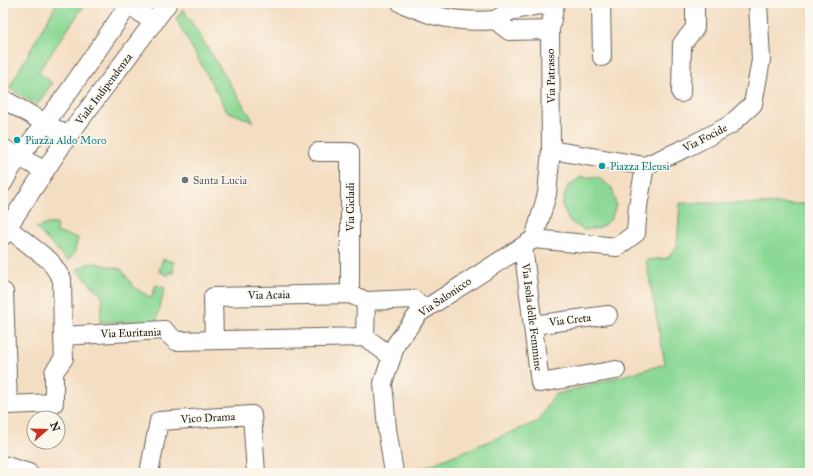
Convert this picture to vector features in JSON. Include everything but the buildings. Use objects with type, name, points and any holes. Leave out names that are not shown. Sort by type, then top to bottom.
[{"type":"street","points":[[3,183],[19,157],[69,91],[129,3],[154,23]]},
{"type":"street","name":"Viale Indipendenza","points":[[5,232],[68,136],[168,3]]},
{"type":"street","points":[[402,3],[432,15],[447,18],[483,21],[495,20],[510,11],[555,5]]},
{"type":"street","points":[[601,3],[602,57]]},
{"type":"street","points":[[681,93],[682,44],[695,28],[695,3]]},
{"type":"street","name":"Via Focide","points":[[645,166],[686,148],[730,125],[753,104],[761,60],[758,3]]},
{"type":"street","name":"Via Patrasso","points":[[551,150],[550,30],[555,5]]},
{"type":"street","points":[[495,20],[509,31],[550,30]]},
{"type":"street","points":[[3,99],[68,136]]},
{"type":"street","points":[[3,148],[45,171]]},
{"type":"street","points":[[551,150],[645,166],[638,206],[636,233],[617,247],[528,242],[547,194],[551,150]]},
{"type":"street","name":"Via Cicladi","points":[[318,152],[350,152],[350,294]]},
{"type":"street","points":[[4,292],[8,405],[54,404],[54,372],[64,358],[62,279],[50,261],[5,232]]},
{"type":"street","name":"Via Salonicco","points":[[394,473],[387,429],[383,383],[396,344],[419,312],[528,242]]},
{"type":"street","name":"Via Isola delle Femmine","points":[[528,242],[533,324],[540,383],[616,370]]},
{"type":"street","name":"Via Acaia","points":[[214,340],[213,296],[350,294],[366,301],[413,298],[424,309]]},
{"type":"street","points":[[366,301],[365,337],[392,357]]},
{"type":"street","name":"Via Creta","points":[[533,324],[608,315]]},
{"type":"street","name":"Via Euritania","points":[[63,336],[164,330],[176,341],[365,337]]},
{"type":"street","name":"Vico Drama","points":[[149,473],[159,421],[252,415],[256,473]]},
{"type":"street","points":[[3,465],[29,473]]},
{"type":"green space","points":[[57,3],[86,3],[38,72],[52,83],[37,105],[9,88]]},
{"type":"green space","points":[[183,9],[254,122],[227,111],[176,19]]},
{"type":"green space","name":"Piazza Eleusi","points":[[581,177],[598,177],[612,188],[616,205],[611,219],[599,228],[584,230],[569,221],[562,205],[567,187]]},
{"type":"green space","points":[[680,203],[810,204],[810,473],[410,473],[539,421],[554,395],[665,364],[646,260],[668,258],[677,246]]},
{"type":"green space","points":[[48,224],[57,224],[56,232],[78,238],[74,254],[68,261],[36,228]]},
{"type":"green space","points":[[163,259],[174,262],[173,274],[169,272],[168,276],[159,271]]},
{"type":"green space","points":[[95,263],[121,269],[134,287],[151,298],[156,285],[165,288],[156,322],[100,322],[103,297],[77,270],[87,264]]},
{"type":"place","name":"Piazza Aldo Moro","points":[[17,140]]},
{"type":"place","name":"Piazza Eleusi","points":[[602,166]]},
{"type":"place","name":"Santa Lucia","points":[[185,180]]}]
